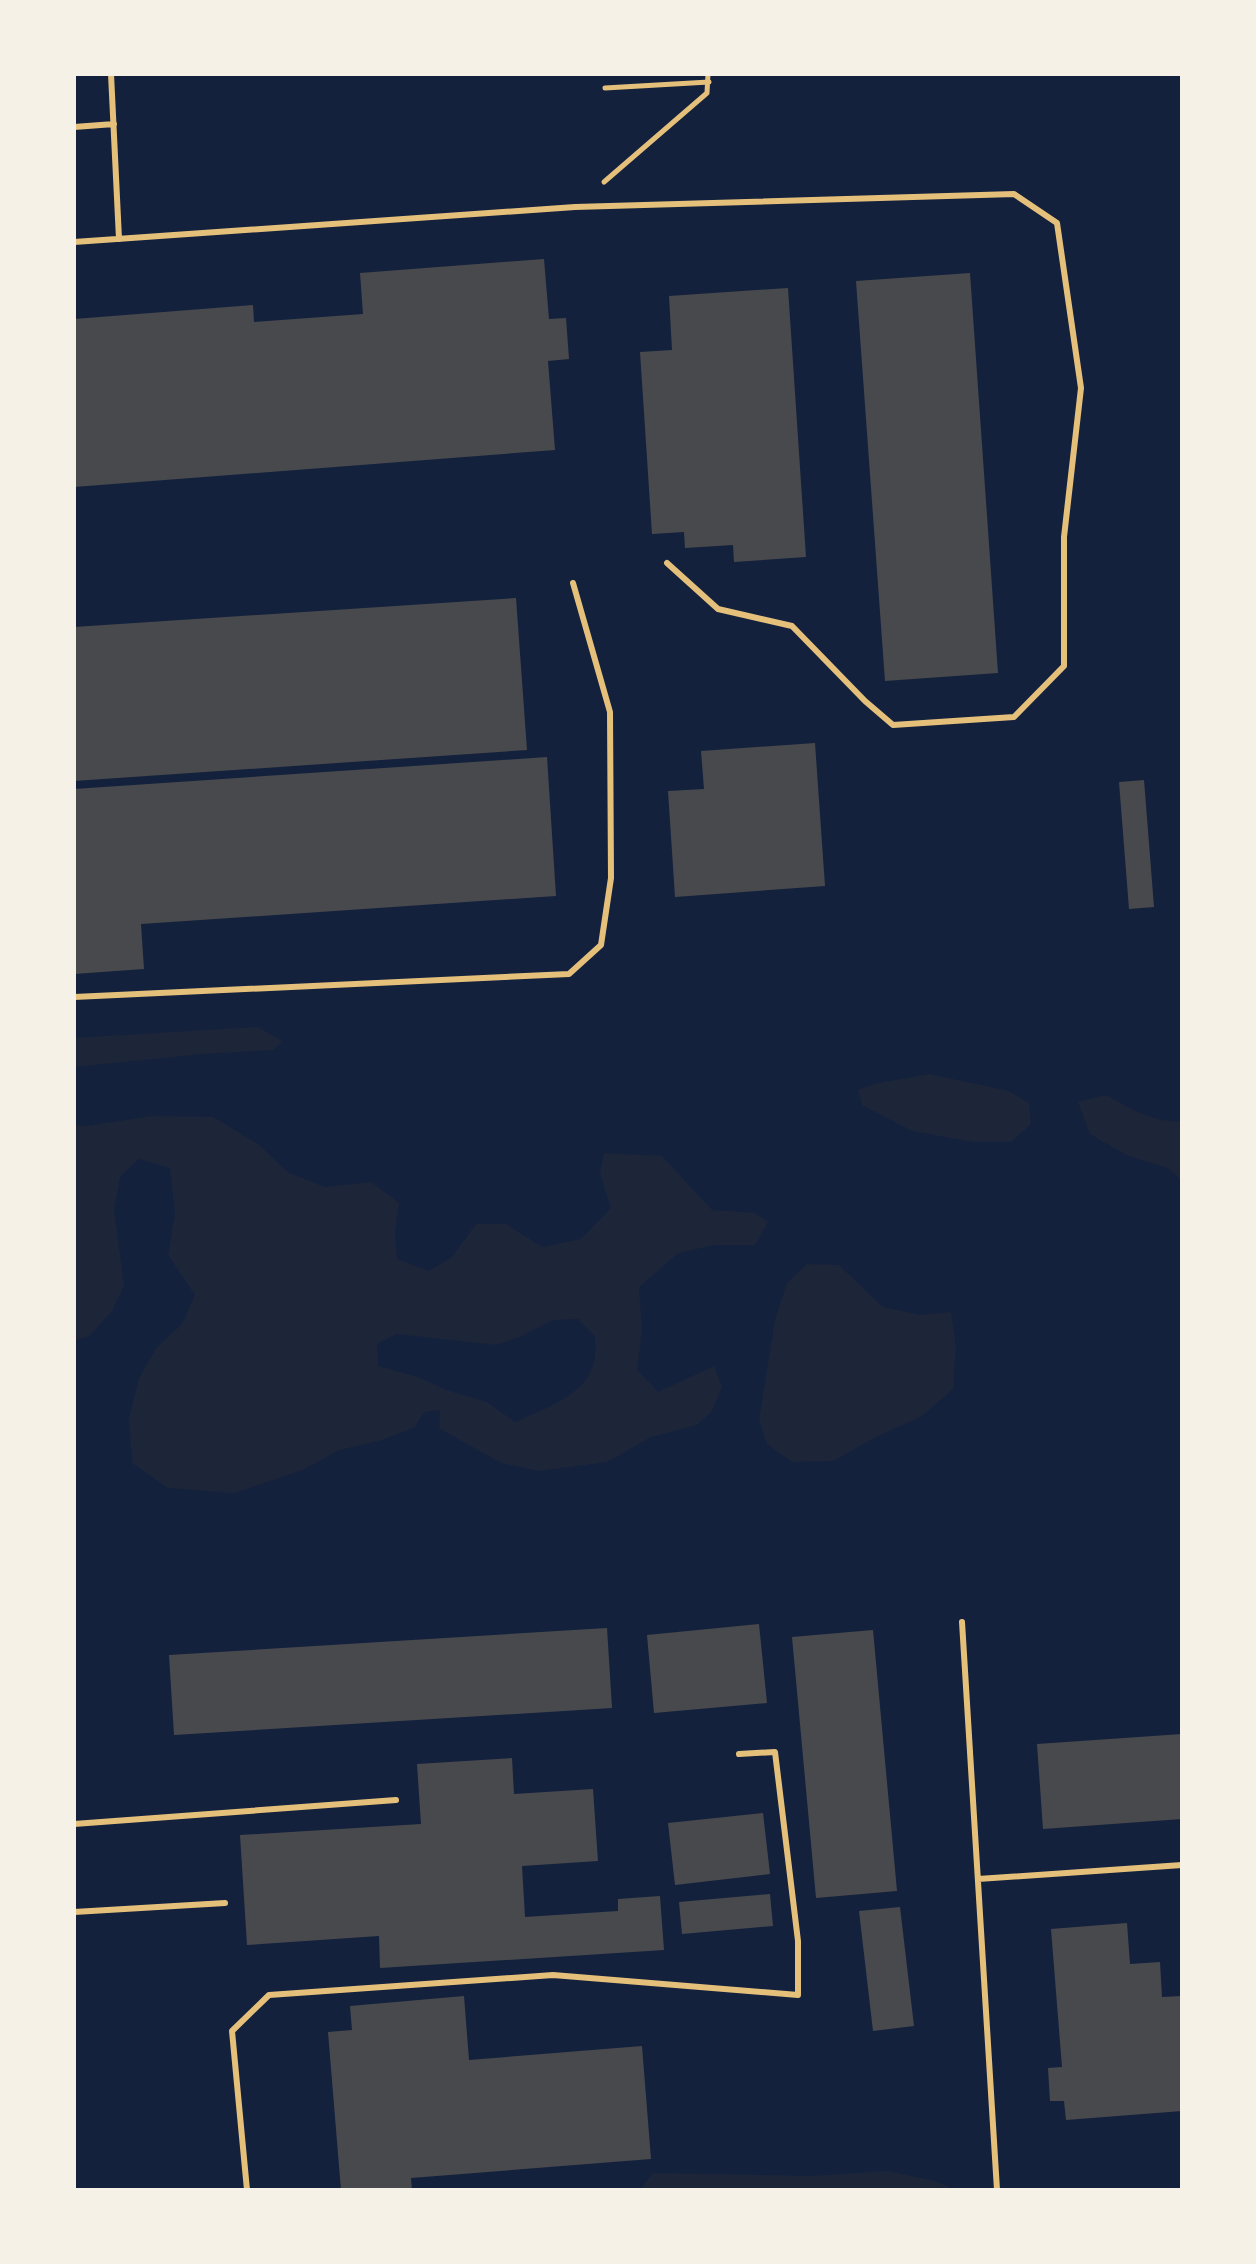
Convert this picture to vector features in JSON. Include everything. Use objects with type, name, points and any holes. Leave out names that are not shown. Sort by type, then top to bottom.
[{"type":"lane","points":[[111,74],[119,239]]},
{"type":"lane","points":[[74,127],[114,124]]},
{"type":"lane","points":[[74,242],[575,207],[1014,194],[1057,223],[1081,388],[1064,537],[1064,666],[1014,717],[893,725],[865,701],[792,626],[718,609],[667,563]]},
{"type":"lane","points":[[74,997],[569,974],[601,945],[611,878],[610,712],[573,583]]},
{"type":"lane","points":[[962,1622],[997,2190]]},
{"type":"lane","points":[[247,2190],[232,2031],[269,1995],[553,1975],[798,1995],[798,1941],[775,1752],[739,1754]]},
{"type":"lane","points":[[74,1824],[396,1800]]},
{"type":"lane","points":[[978,1879],[1182,1865]]},
{"type":"lane","points":[[74,1912],[225,1903]]},
{"type":"path","points":[[575,207],[707,93],[708,74]]},
{"type":"path","points":[[605,88],[709,82]]},
{"type":"shaded area","points":[[258,1027],[282,1041],[274,1050],[74,1067],[74,1038]]},
{"type":"shaded area","points":[[929,1074],[1009,1091],[1029,1103],[1031,1124],[1011,1142],[973,1142],[912,1131],[862,1105],[858,1090]]},
{"type":"shaded area","points":[[1106,1095],[1152,1117],[1182,1121],[1182,1181],[1168,1168],[1126,1155],[1090,1134],[1078,1102]]},
{"type":"shaded area","points":[[153,1116],[213,1117],[258,1144],[289,1173],[325,1187],[371,1182],[399,1203],[395,1232],[397,1259],[429,1271],[452,1257],[476,1224],[506,1224],[542,1247],[581,1239],[611,1208],[600,1174],[604,1153],[662,1156],[712,1210],[755,1213],[768,1222],[755,1245],[715,1245],[678,1253],[639,1287],[642,1330],[637,1370],[658,1392],[714,1366],[722,1387],[712,1411],[697,1425],[651,1437],[607,1462],[539,1471],[501,1463],[439,1428],[440,1410],[424,1412],[415,1427],[382,1440],[340,1450],[302,1470],[235,1493],[168,1488],[132,1463],[129,1419],[139,1378],[157,1347],[182,1324],[195,1295],[168,1255],[175,1213],[170,1168],[139,1159],[120,1177],[114,1209],[124,1286],[112,1311],[89,1336],[74,1341],[74,1125]],"holes":[[[578,1319],[595,1336],[594,1362],[582,1384],[562,1400],[515,1422],[487,1402],[378,1366],[377,1344],[396,1334],[497,1345],[553,1320]]]},
{"type":"shaded area","points":[[807,1264],[839,1265],[883,1307],[920,1315],[951,1312],[956,1346],[953,1389],[922,1416],[833,1461],[792,1462],[767,1444],[759,1420],[775,1320],[787,1283]]},
{"type":"shaded area","points":[[888,2171],[935,2181],[955,2190],[641,2188],[653,2173],[811,2176]]},
{"type":"building","points":[[544,259],[549,319],[566,318],[569,359],[548,361],[555,450],[74,487],[74,319],[253,305],[254,322],[363,314],[360,273]]},
{"type":"building","points":[[970,273],[998,673],[885,681],[856,281]]},
{"type":"building","points":[[788,288],[806,557],[734,562],[733,545],[685,548],[684,532],[652,534],[640,352],[672,350],[669,296]]},
{"type":"building","points":[[516,598],[527,750],[74,781],[74,627]]},
{"type":"building","points":[[815,743],[825,886],[675,897],[668,791],[704,789],[701,751]]},
{"type":"building","points":[[547,757],[556,896],[141,924],[144,969],[74,974],[74,789]]},
{"type":"building","points":[[1144,780],[1154,907],[1129,909],[1119,782]]},
{"type":"building","points":[[759,1624],[767,1703],[654,1713],[647,1635]]},
{"type":"building","points":[[607,1628],[612,1708],[174,1735],[169,1655]]},
{"type":"building","points":[[873,1630],[897,1891],[816,1898],[792,1637]]},
{"type":"building","points":[[1182,1734],[1182,1819],[1043,1829],[1037,1744]]},
{"type":"building","points":[[512,1758],[514,1794],[593,1789],[598,1861],[522,1866],[525,1917],[618,1911],[618,1899],[660,1896],[664,1950],[380,1968],[379,1936],[247,1945],[240,1835],[421,1824],[417,1764]]},
{"type":"building","points":[[763,1813],[770,1874],[675,1885],[668,1823]]},
{"type":"building","points":[[770,1894],[773,1926],[682,1934],[679,1902]]},
{"type":"building","points":[[900,1907],[914,2026],[873,2031],[859,1911]]},
{"type":"building","points":[[1127,1923],[1130,1964],[1160,1962],[1162,1997],[1182,1996],[1182,2111],[1066,2120],[1064,2101],[1050,2101],[1048,2068],[1062,2067],[1051,1929]]},
{"type":"building","points":[[464,1996],[469,2060],[642,2046],[651,2159],[411,2178],[412,2190],[341,2190],[328,2032],[352,2030],[350,2006]]}]
